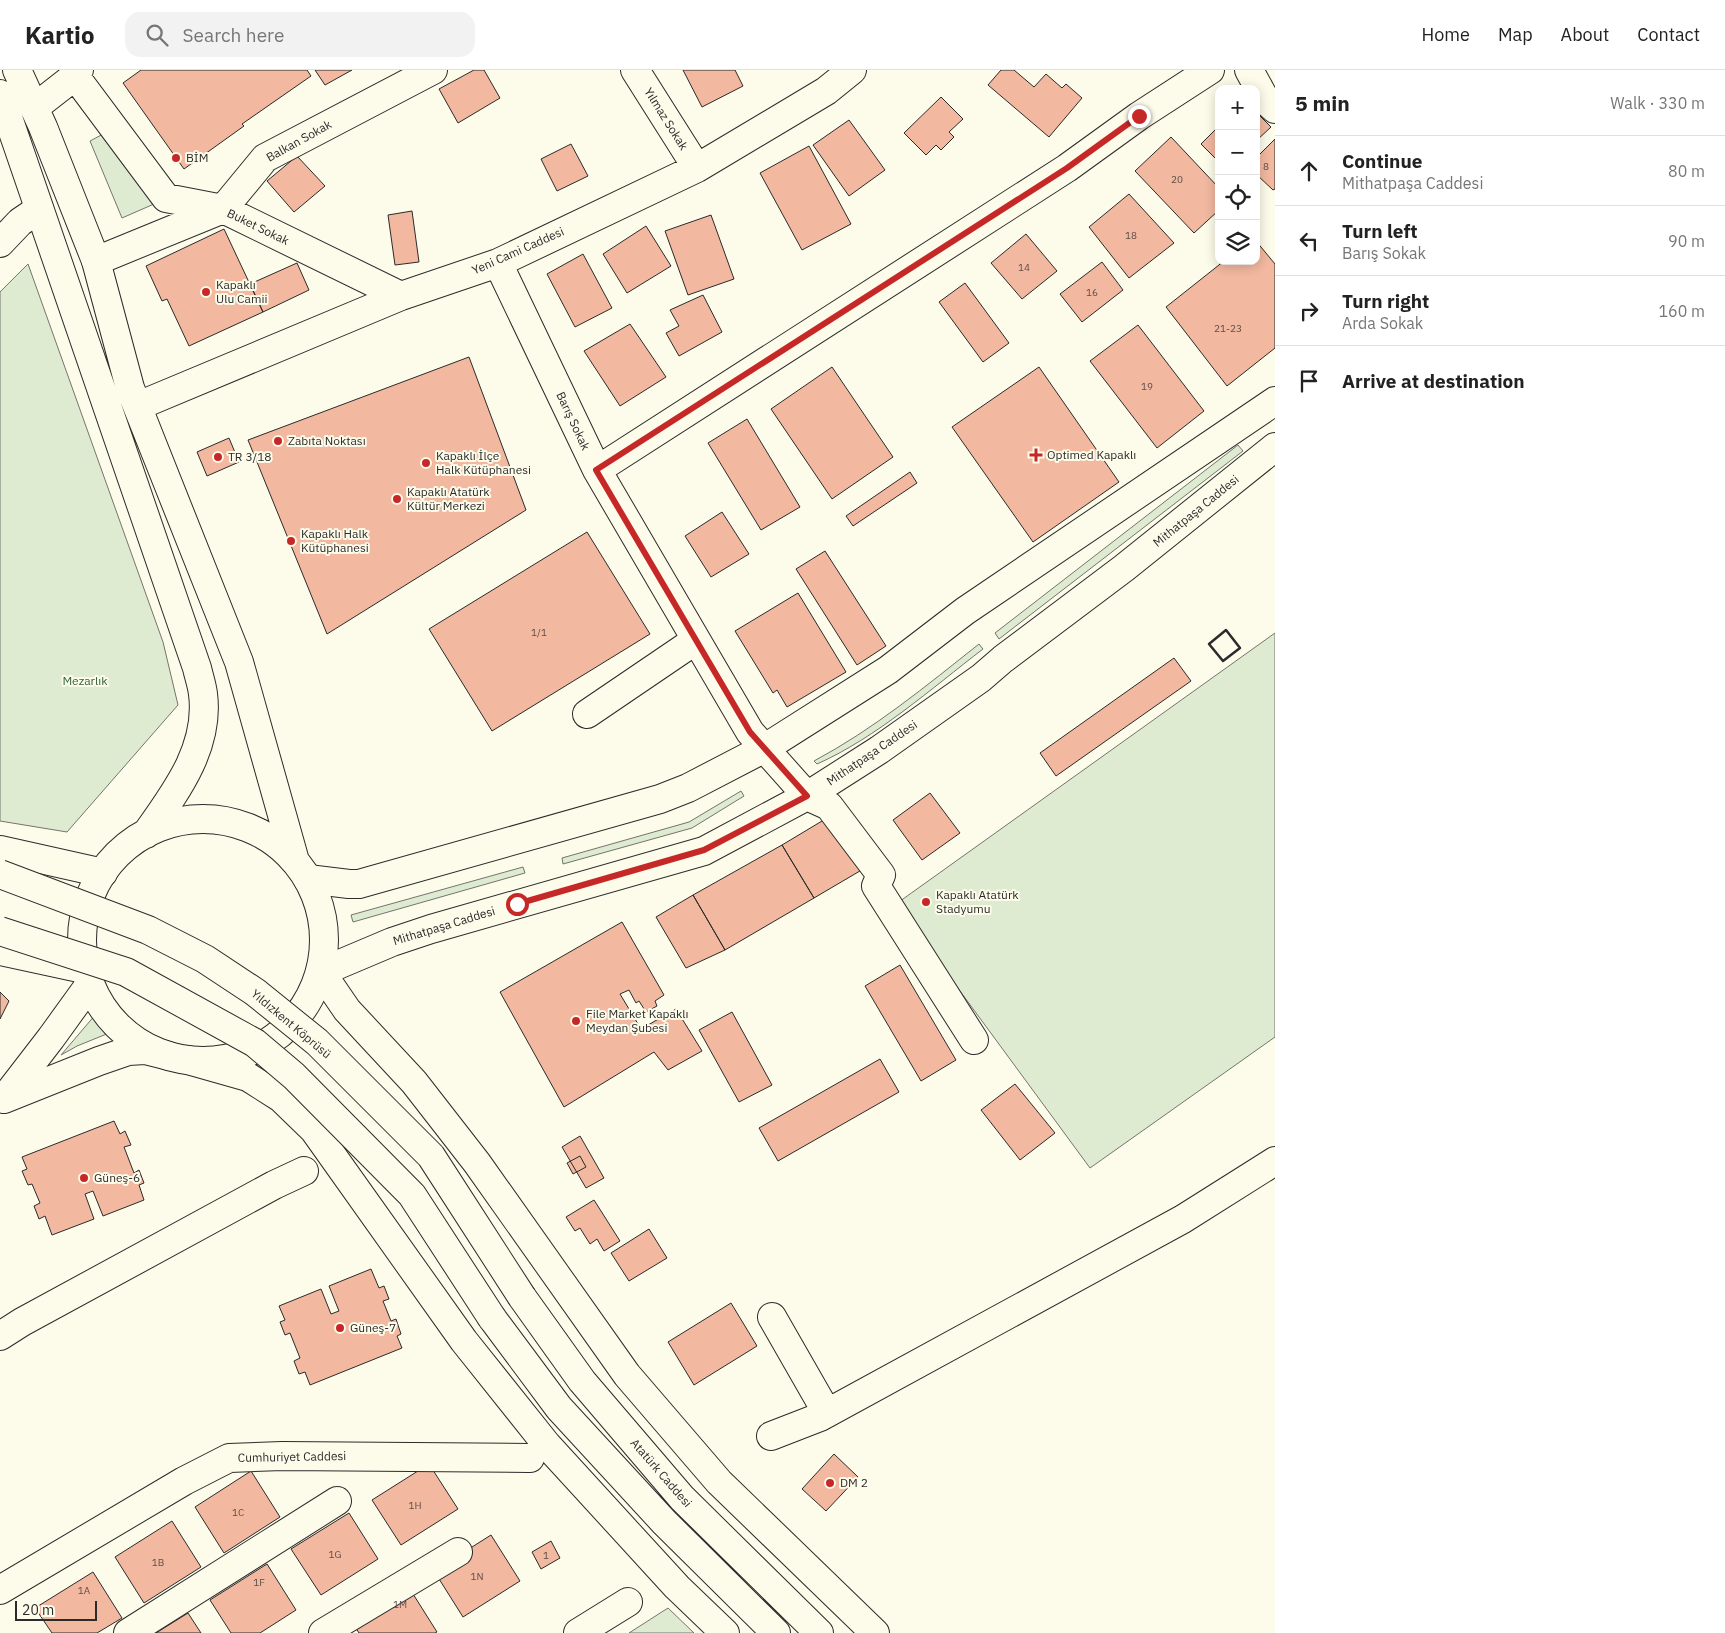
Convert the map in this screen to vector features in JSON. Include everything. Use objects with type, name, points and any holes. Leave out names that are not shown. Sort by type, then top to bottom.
[{"type":"main road","points":[[2,1101],[128,1051],[145,1050],[179,1058],[210,1061],[231,1058],[252,1051],[288,1027],[302,1010],[313,992],[320,972],[324,948],[324,924],[318,900],[302,870],[239,662],[130,388],[96,261],[17,70]]},
{"type":"main road","name":"Balkan Sokak","points":[[96,261],[223,210],[265,158],[433,70]]},
{"type":"main road","name":"Yılmaz Sokak","points":[[635,70],[697,168]]},
{"type":"main road","name":"Yeni Cami Caddesi","points":[[138,406],[402,296],[498,263],[697,168],[826,91],[852,70]]},
{"type":"main road","points":[[596,470],[1067,168],[1139,116],[1210,70]]},
{"type":"main road","points":[[1249,70],[1266,101],[1275,109]]},
{"type":"main road","points":[[34,108],[77,73]]},
{"type":"main road","name":"Buket Sokak","points":[[77,73],[166,198],[223,210],[402,296]]},
{"type":"main road","points":[[0,94],[194,659],[203,695],[203,719],[200,740],[192,761],[171,798],[146,834]]},
{"type":"main road","points":[[0,242],[20,222],[39,209]]},
{"type":"main road","name":"Barış Sokak","points":[[498,263],[596,470],[750,732],[807,796]]},
{"type":"main road","points":[[725,1633],[677,1586],[547,1445],[464,1341],[314,1130],[281,1098],[248,1077],[152,1050],[123,1030],[110,1017],[100,1002],[88,976],[82,944],[84,919],[91,895],[103,872],[115,857],[130,844],[165,825],[185,821],[205,819],[225,821],[245,827],[264,835],[281,847],[302,870],[348,884],[359,884],[660,799],[688,788],[765,748],[888,670],[965,612],[1275,401]]},
{"type":"main road","name":"Mithatpaşa Caddesi","points":[[320,972],[392,942],[704,850],[807,796],[879,750],[980,678],[1124,568],[1275,447]]},
{"type":"main road","points":[[587,714],[696,640]]},
{"type":"main road","points":[[807,796],[829,806],[881,875],[876,886],[974,1040]]},
{"type":"main road","points":[[0,850],[103,872]]},
{"type":"main road","name":"Yıldızkent Köprüsü","points":[[0,874],[148,930],[205,959],[255,992],[317,1042],[430,1156],[522,1296]]},
{"type":"main road","points":[[0,931],[126,972],[255,1043],[294,1076],[412,1195],[492,1318],[558,1408],[664,1522],[776,1633]]},
{"type":"main road","points":[[0,951],[88,976]]},
{"type":"main road","points":[[320,972],[347,1010],[414,1082],[477,1164],[627,1376],[719,1482],[874,1633]]},
{"type":"main road","points":[[2,1101],[51,1038],[88,976]]},
{"type":"main road","points":[[771,1436],[827,1413],[1183,1220],[1275,1162]]},
{"type":"main road","points":[[0,1336],[22,1322],[248,1199],[304,1171]]},
{"type":"main road","name":"Atatürk Caddesi","points":[[522,1296],[582,1380],[682,1498],[819,1633]]},
{"type":"main road","points":[[772,1317],[827,1413]]},
{"type":"main road","name":"Cumhuriyet Caddesi","points":[[0,1590],[184,1481],[229,1458],[282,1456],[530,1458]]},
{"type":"main road","points":[[128,1633],[338,1501]]},
{"type":"main road","points":[[323,1633],[458,1552]]},
{"type":"main road","points":[[578,1633],[628,1602]]},
{"type":"green space","points":[[105,133],[154,204],[122,218],[90,141]]},
{"type":"green space","name":"Mezarlık","points":[[28,264],[163,642],[178,705],[67,832],[0,821],[0,292]]},
{"type":"green space","points":[[1238,445],[1243,451],[999,639],[995,633]]},
{"type":"green space","points":[[1275,633],[1275,1037],[1090,1168],[896,904]]},
{"type":"green space","points":[[979,644],[983,649],[924,696],[861,741],[817,764],[814,761],[879,721]]},
{"type":"green space","points":[[741,791],[744,796],[692,828],[563,864],[562,858],[689,822]]},
{"type":"green space","points":[[523,867],[525,873],[353,922],[351,915]]},
{"type":"green space","points":[[96,1014],[114,1031],[77,1046],[61,1055]]},
{"type":"green space","points":[[668,1608],[694,1633],[629,1633]]},
{"type":"building","points":[[141,70],[307,70],[311,76],[242,124],[244,126],[184,169],[123,83]]},
{"type":"building","points":[[315,70],[352,70],[325,85]]},
{"type":"building","points":[[474,70],[484,70],[500,98],[458,123],[439,89]]},
{"type":"building","points":[[683,70],[735,70],[743,86],[702,107]]},
{"type":"building","points":[[1001,70],[1014,70],[1034,87],[1046,74],[1062,88],[1066,84],[1082,98],[1049,137],[988,85]]},
{"type":"building","points":[[941,97],[963,119],[949,132],[954,137],[941,150],[936,145],[926,155],[904,133]]},
{"type":"building","points":[[1260,116],[1271,127],[1260,137]]},
{"type":"building","points":[[849,120],[885,170],[849,196],[813,145]]},
{"type":"building","points":[[1215,130],[1215,158],[1201,144]]},
{"type":"building","points":[[1171,137],[1215,184],[1215,214],[1194,233],[1135,171]]},
{"type":"building","points":[[1275,139],[1275,189],[1273,190],[1260,178],[1260,154]]},
{"type":"building","points":[[571,144],[588,176],[557,191],[541,159]]},
{"type":"building","points":[[809,146],[851,224],[802,250],[760,173]]},
{"type":"building","points":[[297,156],[325,186],[294,212],[267,181]]},
{"type":"building","points":[[1129,194],[1174,243],[1129,278],[1089,227]]},
{"type":"building","points":[[412,211],[419,262],[395,265],[388,215]]},
{"type":"building","points":[[711,215],[734,279],[688,295],[665,231]]},
{"type":"building","points":[[646,226],[671,266],[627,293],[603,254]]},
{"type":"building","name":"Kapaklı Ulu Camii","points":[[224,229],[263,312],[189,346],[167,299],[162,301],[146,266]]},
{"type":"building","points":[[1026,234],[1057,271],[1022,299],[991,263]]},
{"type":"building","points":[[1260,246],[1275,264],[1275,348],[1227,386],[1166,307],[1219,265],[1260,265]]},
{"type":"building","points":[[583,254],[612,308],[575,327],[547,274]]},
{"type":"building","points":[[1102,262],[1123,290],[1082,322],[1060,294]]},
{"type":"building","points":[[297,263],[309,290],[263,312],[250,284]]},
{"type":"building","points":[[965,283],[1009,343],[983,362],[939,302]]},
{"type":"building","points":[[703,295],[722,332],[679,356],[666,333],[679,326],[670,310]]},
{"type":"building","points":[[630,324],[666,377],[620,406],[584,351]]},
{"type":"building","points":[[1138,325],[1204,411],[1157,448],[1090,361]]},
{"type":"building","name":"Kapaklı Atatürk Kültür Merkezi","points":[[469,357],[526,510],[327,634],[248,440]]},
{"type":"building","points":[[832,367],[893,457],[832,499],[771,409]]},
{"type":"building","name":"Optimed Kapaklı","points":[[1039,367],[1119,482],[1033,542],[952,427]]},
{"type":"building","points":[[747,419],[800,507],[761,530],[708,443]]},
{"type":"building","name":"TR 3/18","points":[[229,438],[239,462],[207,476],[197,452]]},
{"type":"building","points":[[910,472],[917,483],[853,526],[846,516]]},
{"type":"building","points":[[722,512],[749,554],[711,577],[685,536]]},
{"type":"building","points":[[587,532],[650,634],[492,731],[429,629]]},
{"type":"building","points":[[825,551],[886,646],[857,665],[796,569]]},
{"type":"building","points":[[798,593],[846,672],[787,707],[777,690],[773,693],[735,631]]},
{"type":"building","points":[[1174,658],[1191,681],[1056,776],[1040,753]]},
{"type":"building","points":[[930,793],[960,833],[922,860],[893,820]]},
{"type":"building","points":[[832,815],[865,868],[814,898],[782,845]]},
{"type":"building","points":[[782,845],[814,898],[725,950],[693,895]]},
{"type":"building","points":[[693,895],[725,950],[686,968],[656,917]]},
{"type":"building","name":"File Market Kapaklı Meydan Şubesi","points":[[622,922],[664,995],[655,1001],[657,1006],[646,1012],[639,1001],[636,1003],[629,990],[620,994],[641,1029],[676,1009],[702,1051],[668,1070],[654,1052],[564,1107],[500,992]]},
{"type":"building","points":[[900,965],[956,1060],[921,1081],[865,986]]},
{"type":"building","points":[[0,992],[9,1001],[0,1019]]},
{"type":"building","points":[[732,1012],[772,1085],[739,1102],[699,1030]]},
{"type":"building","points":[[880,1059],[899,1092],[778,1161],[759,1128]]},
{"type":"building","points":[[1015,1084],[1055,1133],[1020,1160],[981,1110]]},
{"type":"building","name":"Güneş-6","points":[[114,1121],[120,1134],[125,1131],[131,1145],[124,1147],[134,1173],[139,1170],[144,1183],[139,1185],[144,1200],[103,1216],[93,1191],[85,1194],[94,1219],[52,1235],[45,1216],[39,1219],[34,1206],[40,1203],[32,1184],[28,1185],[22,1171],[27,1169],[22,1157]]},
{"type":"building","points":[[580,1136],[604,1178],[586,1188],[562,1147]]},
{"type":"building","points":[[580,1156],[586,1167],[573,1174],[567,1163]]},
{"type":"building","points":[[594,1200],[620,1241],[604,1251],[597,1239],[590,1244],[580,1228],[575,1231],[566,1217]]},
{"type":"building","points":[[649,1229],[667,1258],[629,1281],[611,1253]]},
{"type":"building","name":"Güneş-7","points":[[371,1269],[379,1288],[384,1286],[389,1299],[383,1301],[391,1321],[396,1319],[401,1334],[397,1336],[402,1348],[310,1385],[305,1372],[299,1374],[294,1361],[300,1358],[290,1333],[285,1335],[280,1322],[285,1320],[279,1306],[321,1289],[331,1314],[339,1311],[329,1286]]},
{"type":"building","points":[[731,1303],[757,1346],[694,1385],[668,1342]]},
{"type":"building","name":"DM 2","points":[[834,1454],[858,1477],[826,1511],[802,1489]]},
{"type":"building","points":[[429,1464],[458,1509],[401,1545],[372,1500]]},
{"type":"building","points":[[251,1471],[280,1517],[224,1553],[195,1507]]},
{"type":"building","points":[[349,1513],[378,1559],[321,1595],[291,1549]]},
{"type":"building","points":[[172,1521],[201,1567],[144,1603],[115,1557]]},
{"type":"building","points":[[491,1535],[520,1581],[463,1617],[434,1571]]},
{"type":"building","points":[[551,1541],[560,1558],[541,1569],[532,1552]]},
{"type":"building","points":[[267,1564],[296,1610],[260,1633],[231,1633],[210,1600]]},
{"type":"building","points":[[93,1572],[122,1618],[97,1633],[52,1633],[35,1608]]},
{"type":"building","points":[[408,1586],[437,1632],[359,1633],[352,1622]]},
{"type":"building","points":[[188,1613],[201,1633],[156,1633]]},
{"type":"wall","points":[[1226,630],[1240,648],[1223,661],[1209,644],[1226,630]]},
{"type":"place","name":"BİM","points":[[176,158]]},
{"type":"place","name":"Kapaklı Ulu Camii","points":[[206,292]]},
{"type":"place","name":"Zabıta Noktası","points":[[278,441]]},
{"type":"place","name":"Optimed Kapaklı","points":[[1036,455]]},
{"type":"place","name":"TR 3/18","points":[[218,457]]},
{"type":"place","name":"Kapaklı İlçe Halk Kütüphanesi","points":[[426,463]]},
{"type":"place","name":"Kapaklı Atatürk Kültür Merkezi","points":[[397,499]]},
{"type":"place","name":"Kapaklı Halk Kütüphanesi","points":[[291,541]]},
{"type":"place","name":"Kapaklı Atatürk Stadyumu","points":[[926,902]]},
{"type":"place","name":"File Market Kapaklı Meydan Şubesi","points":[[576,1021]]},
{"type":"place","name":"Güneş-6","points":[[84,1178]]},
{"type":"place","name":"Güneş-7","points":[[340,1328]]},
{"type":"place","name":"DM 2","points":[[830,1483]]},
{"type":"route","points":[[517,904],[704,850],[807,796],[750,732],[596,470],[1067,168],[1139,116]]}]
